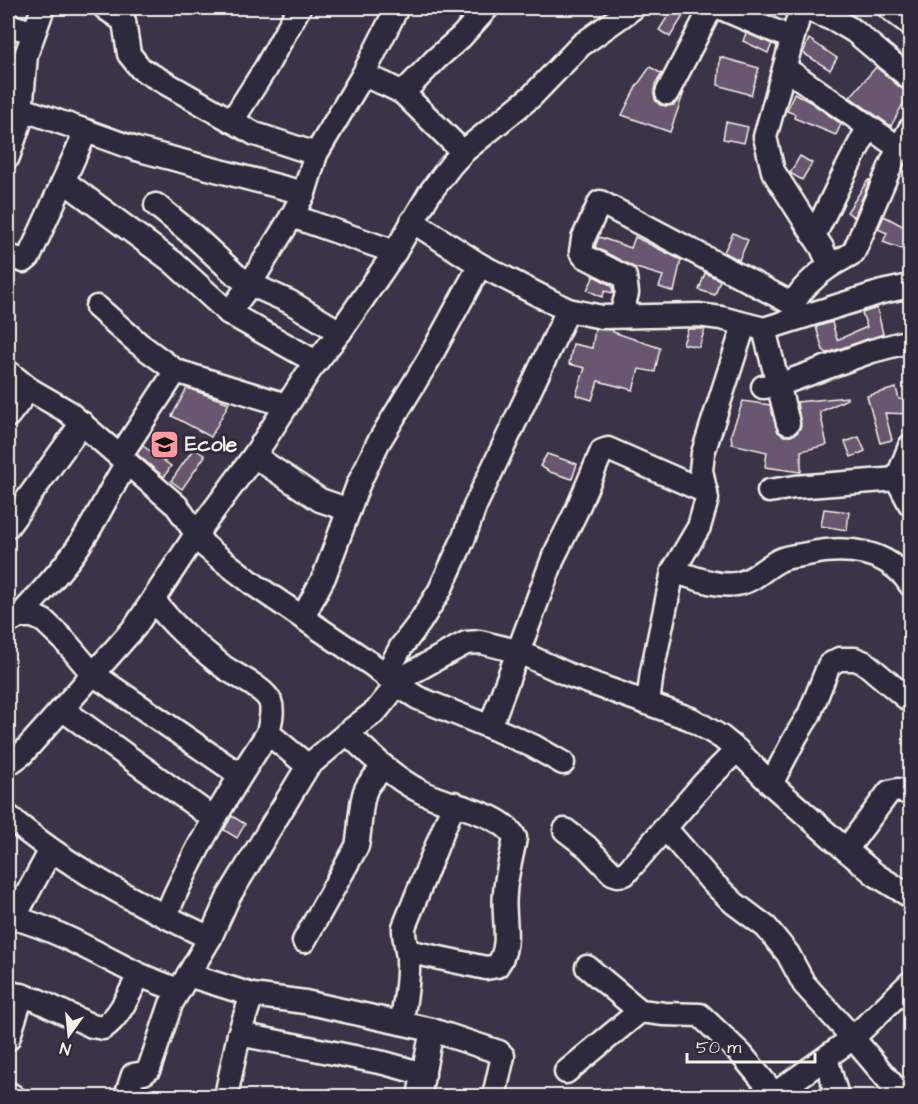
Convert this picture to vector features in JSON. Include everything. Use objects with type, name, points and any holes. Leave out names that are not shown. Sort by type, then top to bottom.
[{"type":"street","points":[[8,157],[15,140],[22,109],[16,68],[26,55],[43,8]]},
{"type":"street","points":[[105,8],[124,21],[129,54],[141,69],[264,137],[316,154]]},
{"type":"street","points":[[232,121],[265,69],[299,8]]},
{"type":"street","points":[[229,313],[250,284],[292,216],[304,193],[316,154],[363,75],[397,8]]},
{"type":"street","points":[[403,93],[436,59],[462,37],[487,8]]},
{"type":"street","points":[[8,764],[22,754],[135,627],[197,533],[254,456],[315,362],[340,332],[395,252],[429,194],[463,152],[532,96],[580,45],[633,8]]},
{"type":"street","points":[[667,93],[711,8]]},
{"type":"street","points":[[721,8],[791,38]]},
{"type":"street","points":[[830,266],[822,248],[773,171],[765,137],[785,68],[791,38],[802,8],[837,21],[854,32],[910,78]]},
{"type":"street","points":[[889,8],[910,24]]},
{"type":"street","points":[[8,25],[33,32]]},
{"type":"street","points":[[785,68],[868,128],[905,138],[853,253],[818,274],[806,286],[796,311]]},
{"type":"street","points":[[363,75],[403,93],[463,152]]},
{"type":"street","points":[[22,109],[136,149],[304,193]]},
{"type":"street","points":[[814,236],[868,128]]},
{"type":"street","points":[[8,256],[21,261],[28,259],[86,131]]},
{"type":"street","points":[[64,182],[173,262],[229,313],[315,362]]},
{"type":"street","points":[[621,316],[627,293],[625,277],[584,256],[581,252],[583,239],[600,202],[796,311]]},
{"type":"street","points":[[156,205],[250,284],[290,302],[340,332]]},
{"type":"street","points":[[292,216],[395,252]]},
{"type":"street","points":[[412,221],[480,265],[568,310],[602,317],[698,315],[721,318],[754,327],[796,311],[910,286]]},
{"type":"street","points":[[303,617],[324,577],[349,510],[378,443],[429,360],[480,265]]},
{"type":"street","points":[[97,307],[146,350],[176,371],[286,405]]},
{"type":"street","points":[[126,1096],[134,1074],[144,1073],[148,1069],[167,1015],[210,938],[229,896],[308,766],[347,732],[376,711],[392,680],[401,647],[440,590],[463,540],[475,506],[568,310]]},
{"type":"street","points":[[754,327],[771,386],[788,423]]},
{"type":"street","points":[[648,703],[656,651],[673,572],[699,527],[706,505],[706,492],[701,470],[703,453],[754,327]]},
{"type":"street","points":[[771,386],[872,351],[910,341]]},
{"type":"street","points":[[14,619],[67,563],[81,543],[124,460],[176,371]]},
{"type":"street","points":[[8,372],[29,390],[67,411],[82,423],[177,506],[204,544],[256,586],[418,698],[533,746],[563,763]]},
{"type":"street","points":[[8,416],[29,390]]},
{"type":"street","points":[[8,526],[82,423]]},
{"type":"street","points":[[910,446],[897,478],[910,504]]},
{"type":"street","points":[[490,727],[554,556],[602,451],[608,449],[706,492]]},
{"type":"street","points":[[254,456],[320,500],[349,510]]},
{"type":"street","points":[[769,491],[897,478]]},
{"type":"street","points":[[673,572],[734,585],[745,582],[781,559],[821,551],[855,550],[875,555],[902,572],[910,584]]},
{"type":"street","points":[[154,600],[169,621],[196,645],[264,694],[270,702],[272,713],[268,733],[213,819],[166,915]]},
{"type":"street","points":[[14,619],[33,616],[44,621],[93,674],[240,775]]},
{"type":"street","points":[[392,680],[466,643],[480,642],[517,651],[569,675],[691,719],[721,737],[846,850],[876,874],[910,896]]},
{"type":"street","points":[[771,784],[809,715],[829,665],[839,658],[855,659],[865,663],[910,701]]},
{"type":"street","points":[[63,709],[213,819]]},
{"type":"street","points":[[347,732],[401,780],[433,797],[454,803],[501,823],[512,831],[515,838],[505,892],[506,944],[504,956],[497,966],[486,968],[407,951]]},
{"type":"street","points":[[268,733],[308,766]]},
{"type":"street","points":[[565,830],[587,847],[612,873],[624,874],[704,783],[737,750]]},
{"type":"street","points":[[304,941],[357,846],[364,794],[367,786],[384,767]]},
{"type":"street","points":[[846,850],[889,792],[898,790],[910,793]]},
{"type":"street","points":[[401,1023],[405,1003],[407,951],[403,940],[404,927],[454,803]]},
{"type":"street","points":[[8,816],[51,850],[210,938]]},
{"type":"street","points":[[665,828],[711,882],[766,927],[788,954],[804,984],[891,1083],[898,1096]]},
{"type":"street","points":[[51,850],[14,918],[42,926],[106,956],[139,975],[305,1002],[432,1030],[502,1053],[494,1096]]},
{"type":"street","points":[[586,967],[640,1011],[700,1015],[741,1054],[774,1096],[853,1038],[910,983]]},
{"type":"street","points":[[8,1039],[15,994],[53,1006],[96,1028],[103,1028],[111,1022],[123,1005],[139,975]]},
{"type":"street","points":[[226,1096],[239,1034],[252,995]]},
{"type":"street","points":[[566,1072],[640,1011]]},
{"type":"street","points":[[419,1096],[432,1030]]},
{"type":"street","points":[[239,1034],[384,1063],[424,1074]]},
{"type":"street","points":[[826,1058],[837,1096]]},
{"type":"street","points":[[8,1093],[13,1096]]},
{"type":"building","points":[[673,8],[688,8],[670,37],[659,30]]},
{"type":"building","points":[[746,33],[772,44],[768,53],[743,41]]},
{"type":"building","points":[[809,39],[837,58],[830,70],[803,53]]},
{"type":"building","points":[[720,57],[759,68],[751,95],[718,85]]},
{"type":"building","points":[[650,67],[662,74],[655,84],[654,93],[655,100],[660,105],[674,105],[684,92],[670,132],[622,115],[636,87]]},
{"type":"building","points":[[876,67],[901,88],[910,91],[891,126],[850,97]]},
{"type":"building","points":[[794,93],[810,102],[844,126],[841,124],[836,135],[794,118],[795,114],[787,111]]},
{"type":"building","points":[[726,122],[748,127],[744,143],[723,139]]},
{"type":"building","points":[[800,156],[812,163],[802,180],[790,173]]},
{"type":"building","points":[[870,180],[854,217],[847,212]]},
{"type":"building","points":[[884,216],[910,230],[910,252],[883,242],[887,233],[878,229]]},
{"type":"building","points":[[733,233],[748,240],[739,260],[724,252]]},
{"type":"building","points":[[599,237],[631,248],[635,237],[681,260],[674,292],[659,287],[663,276],[633,267],[595,247]]},
{"type":"building","points":[[705,273],[720,280],[715,295],[699,290]]},
{"type":"building","points":[[594,276],[612,286],[613,293],[605,291],[602,297],[587,290]]},
{"type":"building","points":[[877,308],[883,334],[827,353],[823,350],[816,327],[832,322],[837,340],[867,327],[862,313]]},
{"type":"building","points":[[595,329],[613,330],[613,332],[660,348],[655,372],[639,369],[633,390],[598,381],[592,400],[576,395],[585,368],[569,364],[573,344],[592,348]]},
{"type":"building","points":[[688,329],[705,329],[699,347],[683,344]]},
{"type":"building","points":[[187,388],[229,403],[211,437],[172,416]]},
{"type":"building","points":[[896,388],[899,399],[910,400],[910,414],[885,413],[892,440],[880,443],[867,396]]},
{"type":"building","points":[[847,397],[820,412],[827,445],[801,451],[801,472],[765,467],[767,452],[732,444],[731,434],[743,401],[770,405],[778,432],[784,436],[791,436],[797,433],[801,426],[797,402]]},
{"type":"building","points":[[859,437],[865,451],[851,457],[845,442]]},
{"type":"building","points":[[143,446],[171,466],[164,477],[137,454]]},
{"type":"building","points":[[194,448],[205,456],[182,489],[171,481]]},
{"type":"building","points":[[547,454],[577,464],[572,479],[540,466]]},
{"type":"building","points":[[824,509],[849,512],[847,530],[821,526]]},
{"type":"building","points":[[232,816],[245,824],[237,838],[224,830]]},
{"type":"place","name":"Ecole","points":[[164,444]]}]
